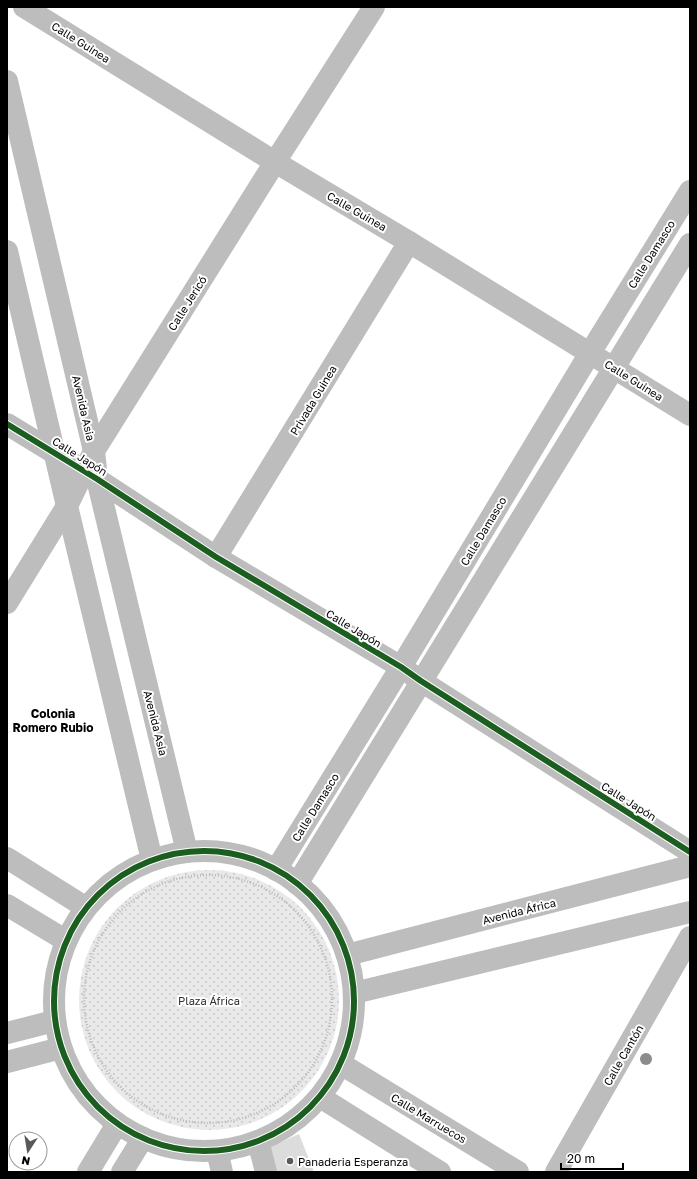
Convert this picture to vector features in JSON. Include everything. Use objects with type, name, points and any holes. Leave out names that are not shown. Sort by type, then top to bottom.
[{"type":"street","name":"Calle Guinea","points":[[24,7],[275,162],[410,242],[690,415]]},
{"type":"street","name":"Calle Jericó","points":[[94,451],[374,7]]},
{"type":"street","name":"Avenida Asia","points":[[7,81],[94,451],[91,475],[187,852]]},
{"type":"street","name":"Calle Damasco","points":[[276,870],[690,191]]},
{"type":"street","name":"Privada Guinea","points":[[216,558],[410,242]]},
{"type":"street","points":[[297,884],[690,244]]},
{"type":"street","points":[[7,251],[152,860]]},
{"type":"street","name":"Calle Japón","points":[[7,424],[91,475],[216,558],[401,667],[690,852]]},
{"type":"street","points":[[7,603],[67,506],[91,475]]},
{"type":"street","points":[[187,852],[218,852],[248,858],[276,870],[297,884],[318,904],[335,928],[347,955],[354,993],[354,1017],[349,1041],[341,1064],[320,1097],[292,1123],[258,1141],[217,1151],[179,1149],[142,1138],[117,1124],[83,1091],[61,1048],[54,1021],[54,980],[65,940],[85,907],[116,879],[152,860],[187,852]]},
{"type":"street","points":[[7,858],[85,907]]},
{"type":"street","name":"Avenida África","points":[[347,955],[690,866]]},
{"type":"street","points":[[7,905],[65,940]]},
{"type":"street","points":[[354,993],[690,912]]},
{"type":"street","name":"Calle Cantón","points":[[556,1172],[690,937]]},
{"type":"street","points":[[7,1033],[54,1021]]},
{"type":"street","points":[[7,1062],[61,1048]]},
{"type":"street","name":"Calle Marruecos","points":[[341,1064],[518,1172]]},
{"type":"street","points":[[320,1097],[440,1172]]},
{"type":"street","points":[[88,1172],[117,1124]]},
{"type":"street","points":[[122,1172],[142,1138]]},
{"type":"street","points":[[258,1141],[266,1172]]},
{"type":"street","points":[[217,1151],[222,1172]]},
{"type":"path","points":[[198,875],[218,875],[237,878],[267,890],[289,905],[303,919],[315,935],[329,972],[332,991],[332,1011],[329,1030],[313,1066],[287,1095],[271,1106],[234,1120],[214,1123],[195,1122],[158,1112],[141,1103],[126,1092],[112,1078],[92,1045],[84,1008],[84,989],[87,970],[93,951],[113,918],[127,905],[148,890],[160,884],[179,878],[198,875]]},
{"type":"green space","name":"Plaza África","points":[[209,870],[234,873],[259,880],[281,892],[301,908],[317,928],[329,950],[336,975],[339,1000],[336,1025],[329,1050],[317,1072],[301,1092],[281,1108],[259,1120],[234,1127],[209,1130],[184,1127],[159,1120],[137,1108],[117,1092],[101,1072],[89,1050],[82,1025],[79,1000],[82,975],[89,950],[101,928],[117,908],[137,892],[159,880],[184,873]]},
{"type":"building","name":"Panaderia Esperanza","points":[[299,1134],[314,1172],[274,1172],[266,1149]]},
{"type":"cycle path","points":[[7,424],[97,479],[216,557],[401,667],[690,852]]},
{"type":"cycle path","points":[[204,851],[233,854],[261,863],[275,869],[299,885],[310,895],[320,906],[336,930],[342,944],[351,972],[354,1001],[351,1030],[342,1058],[336,1072],[320,1096],[310,1107],[299,1117],[275,1133],[261,1139],[233,1148],[204,1151],[175,1148],[147,1139],[133,1133],[109,1117],[98,1107],[88,1096],[72,1072],[66,1058],[57,1030],[54,1001],[57,972],[66,944],[72,930],[88,906],[98,895],[109,885],[133,869],[147,863],[175,854],[204,851]]},
{"type":"place","name":"Panaderia Esperanza","points":[[290,1161]]},
{"type":"district","name":"Colonia Romero Rubio","points":[[53,720]]}]
